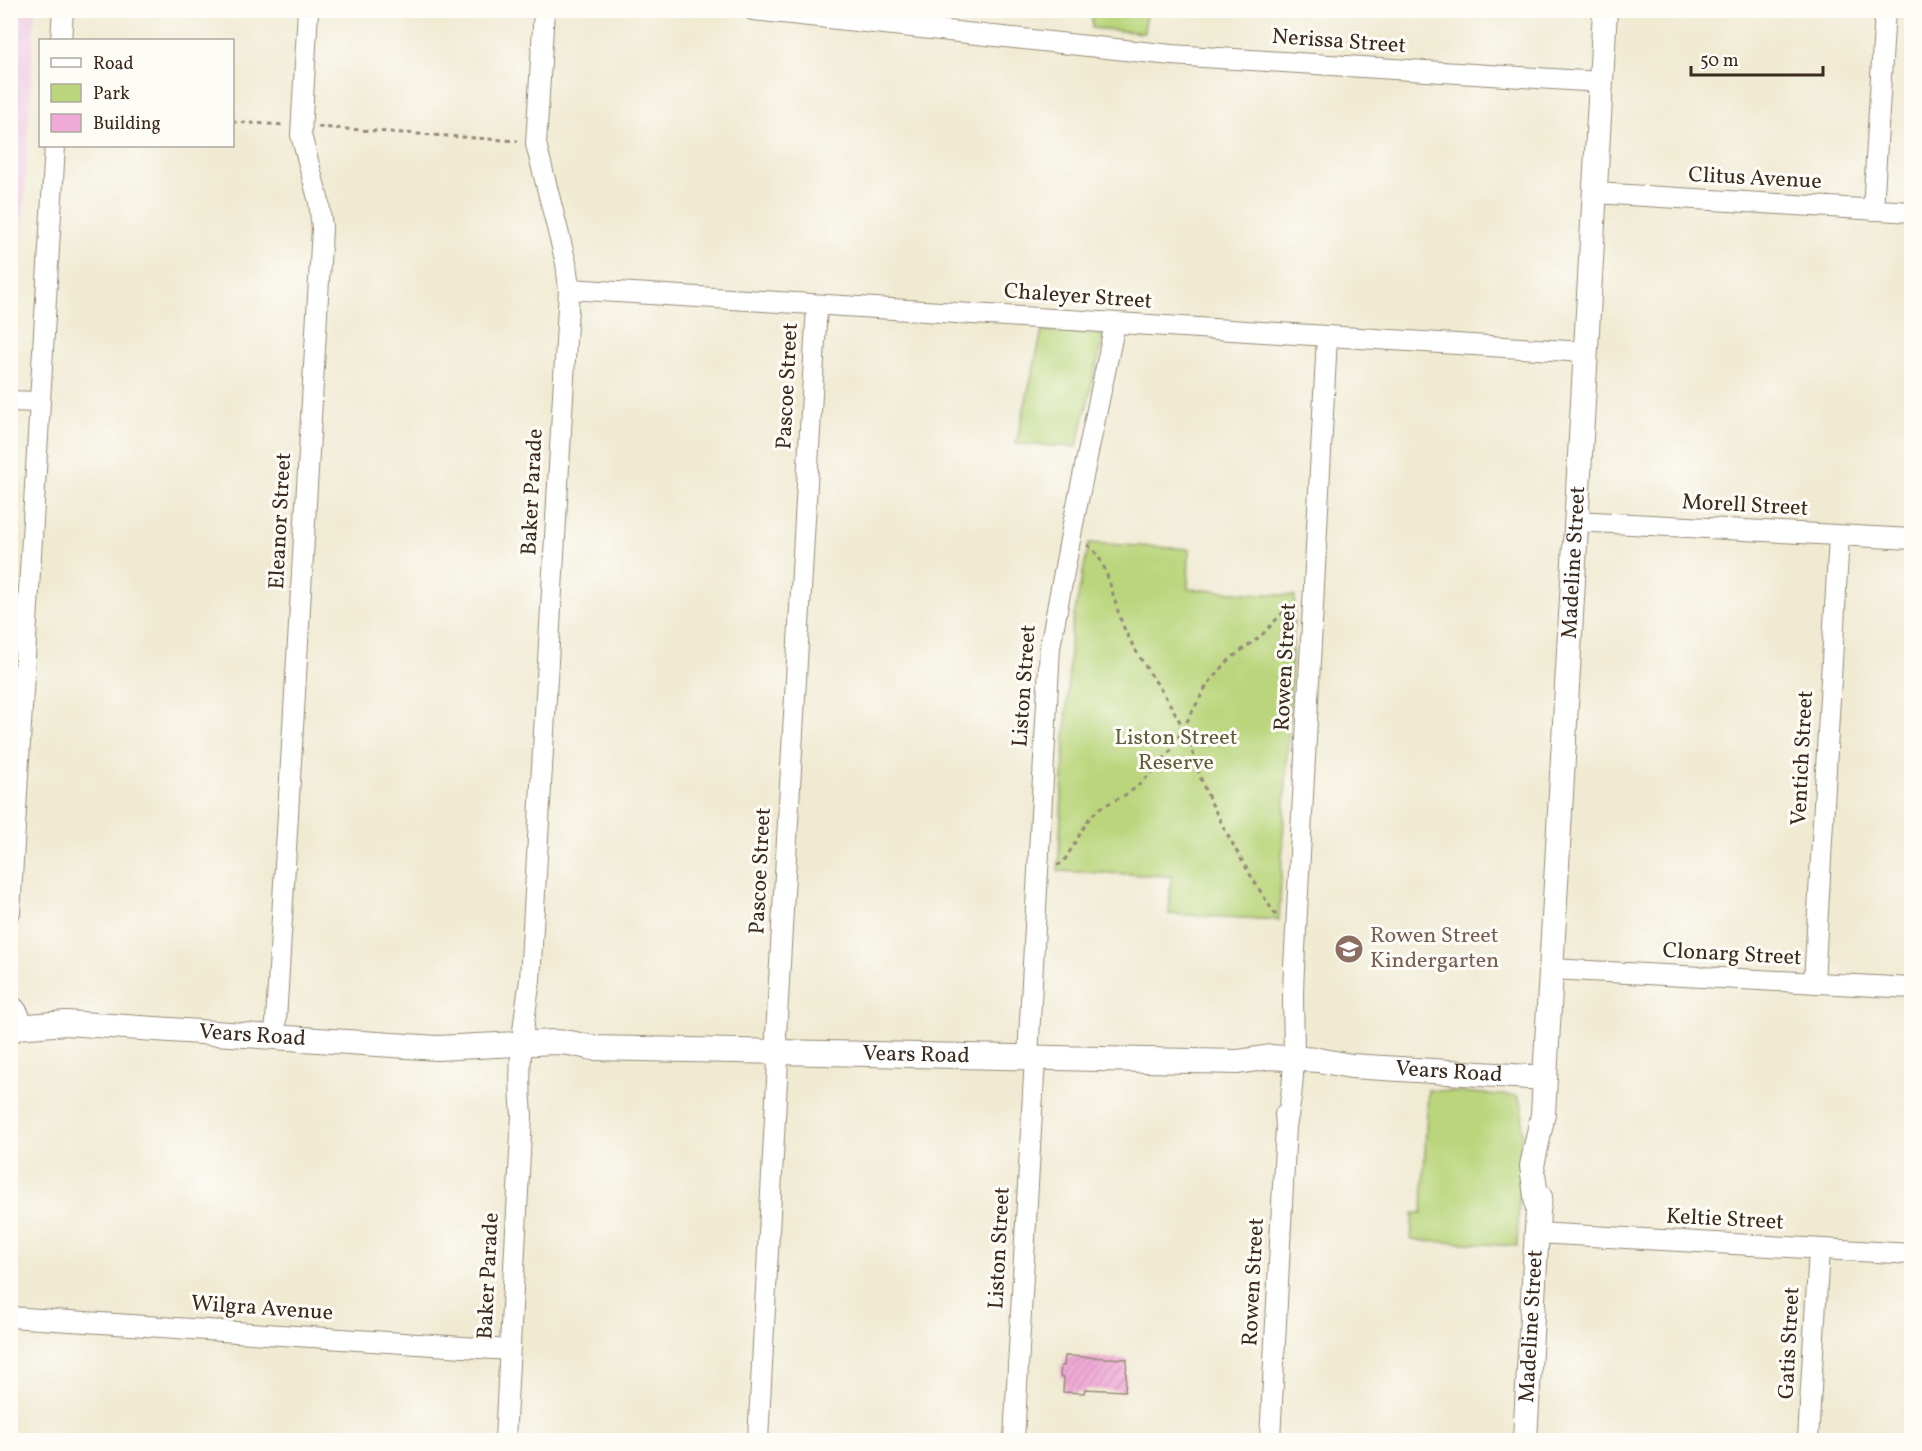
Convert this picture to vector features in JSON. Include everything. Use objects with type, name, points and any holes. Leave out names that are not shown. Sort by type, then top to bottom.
[{"type":"street","points":[[62,39],[63,10]]},
{"type":"street","name":"Eleanor Street","points":[[275,1038],[322,228],[319,202],[303,145],[301,126],[308,10]]},
{"type":"street","name":"Baker Parade","points":[[505,1440],[522,1115],[529,1086],[526,1050],[569,289],[566,263],[536,144],[544,10]]},
{"type":"street","name":"Nerissa Street","points":[[753,10],[1141,53],[1600,82]]},
{"type":"street","name":"Madeline Street","points":[[1525,1440],[1537,1222],[1548,1153],[1543,1114],[1605,10]]},
{"type":"street","points":[[1873,210],[1885,10]]},
{"type":"street","points":[[10,912],[55,147]]},
{"type":"street","name":"Clitus Avenue","points":[[1595,193],[1911,212]]},
{"type":"street","name":"Chaleyer Street","points":[[569,289],[1584,352]]},
{"type":"street","name":"Pascoe Street","points":[[758,1440],[778,1061],[776,1035],[817,305]]},
{"type":"street","name":"Liston Street","points":[[1014,1440],[1050,647],[1115,324]]},
{"type":"street","name":"Rowen Street","points":[[1270,1440],[1286,1126],[1293,1095],[1290,1063],[1327,336]]},
{"type":"street","points":[[10,401],[39,402]]},
{"type":"street","name":"Morell Street","points":[[1575,521],[1911,539]]},
{"type":"street","name":"Ventich Street","points":[[1814,983],[1839,536]]},
{"type":"street","name":"Clonarg Street","points":[[1551,969],[1911,988]]},
{"type":"street","name":"Vears Road","points":[[12,1020],[437,1048],[469,1045],[506,1046],[526,1050],[570,1043],[593,1048],[1238,1062],[1268,1067],[1290,1063],[1317,1069],[1351,1066],[1545,1078]]},
{"type":"street","name":"Keltie Street","points":[[1537,1222],[1819,1249],[1911,1254]]},
{"type":"street","name":"Gatis Street","points":[[1808,1440],[1819,1249]]},
{"type":"street","name":"Wilgra Avenue","points":[[10,1317],[510,1350]]},
{"type":"path","points":[[234,122],[519,141]]},
{"type":"path","points":[[1084,555],[1086,544],[1097,553],[1131,645],[1183,727],[1206,793],[1249,873],[1275,914],[1280,918],[1281,906]]},
{"type":"path","points":[[1057,854],[1056,866],[1063,863],[1090,817],[1102,807],[1137,787],[1172,749],[1207,685],[1230,658],[1255,642],[1290,605],[1296,602],[1295,614]]},
{"type":"shaded area","points":[[10,11],[35,11],[20,277],[10,276]]},
{"type":"green space","points":[[1092,11],[1146,11],[1144,33],[1092,28]]},
{"type":"green space","points":[[1042,331],[1104,335],[1077,447],[1016,444]]},
{"type":"green space","name":"Liston Street Reserve","points":[[1089,543],[1189,549],[1188,589],[1295,596],[1279,920],[1169,914],[1171,876],[1058,871],[1071,631]]},
{"type":"green space","points":[[1428,1090],[1517,1096],[1523,1108],[1517,1246],[1411,1240],[1413,1213],[1422,1213]]},
{"type":"building","points":[[1065,1356],[1127,1359],[1125,1391],[1085,1389],[1084,1393],[1063,1392],[1064,1377],[1060,1377]]},
{"type":"place","name":"Rowen Street Kindergarten","points":[[1349,949]]}]
